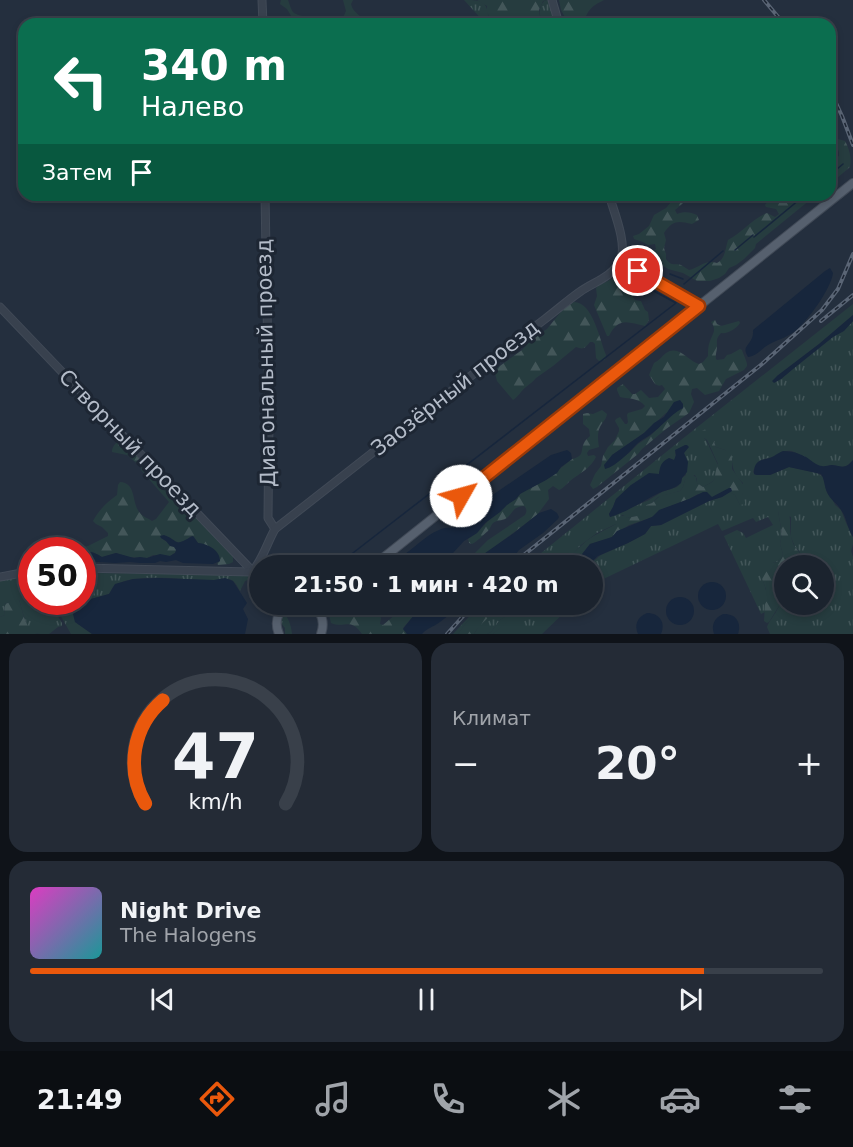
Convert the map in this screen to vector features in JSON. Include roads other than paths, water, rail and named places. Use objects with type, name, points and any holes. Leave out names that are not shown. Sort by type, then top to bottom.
[{"type":"main road","points":[[836,197],[853,183]]},
{"type":"main road","points":[[387,555],[830,201]]},
{"type":"main road","points":[[278,615],[276,624],[279,634]]},
{"type":"main road","points":[[321,615],[323,629],[321,634]]},
{"type":"street","points":[[262,0],[263,18]]},
{"type":"street","points":[[552,0],[557,18]]},
{"type":"street","name":"Диагональный проезд","points":[[265,201],[268,518],[275,529]]},
{"type":"street","points":[[611,201],[622,241],[620,261],[699,306]]},
{"type":"street","name":"Заозёрный проезд","points":[[262,555],[275,529],[506,348],[593,283],[607,276],[620,261]]},
{"type":"street","name":"Створный проезд","points":[[0,307],[249,569]]},
{"type":"street","points":[[96,568],[249,572]]},
{"type":"street","points":[[0,576],[18,573]]},
{"type":"water","points":[[830,268],[833,273],[828,288],[805,321],[791,334],[748,357],[746,349],[753,330]]},
{"type":"water","points":[[853,315],[853,321],[844,331],[833,337],[781,379],[774,383],[772,381],[819,344]]},
{"type":"water","points":[[680,400],[683,408],[639,442],[618,462],[605,469],[604,465],[612,455],[664,417],[674,402]]},
{"type":"water","points":[[685,445],[689,447],[684,453],[688,462],[687,472],[681,483],[610,517],[609,514],[616,499],[649,473],[659,474],[660,466],[669,458],[674,460],[675,450]]},
{"type":"water","points":[[567,450],[571,453],[572,459],[557,473],[520,494],[485,523],[477,533],[464,541],[451,555],[404,555],[434,533],[445,528],[463,526],[477,503],[551,455]]},
{"type":"water","points":[[783,451],[801,454],[823,466],[845,466],[853,460],[853,537],[843,513],[828,495],[821,474],[789,467],[770,475],[754,474],[754,468],[758,462]]},
{"type":"water","points":[[731,488],[732,491],[722,497],[661,525],[651,526],[645,534],[628,543],[600,555],[581,555],[590,544],[612,537],[617,531],[652,517],[659,510],[703,492],[707,492],[712,497]]},
{"type":"water","points":[[551,509],[559,517],[515,555],[482,555],[514,533],[539,513]]},
{"type":"water","points":[[164,535],[179,542],[193,536],[198,543],[216,551],[220,561],[213,564],[183,563],[176,560],[155,563],[96,562],[96,554],[102,557],[116,553],[134,558],[147,558],[160,554],[170,556],[175,553],[174,547],[160,536]]},
{"type":"water","points":[[225,578],[233,581],[247,603],[243,609],[248,619],[245,634],[92,634],[75,622],[73,615],[96,615],[96,598],[109,594],[115,584],[133,579],[214,580]]},
{"type":"water","points":[[712,582],[722,586],[726,596],[722,606],[712,610],[702,606],[698,596],[702,586]]},
{"type":"water","points":[[680,597],[690,601],[694,611],[690,621],[680,625],[670,621],[666,611],[670,601]]},
{"type":"water","points":[[647,613],[658,616],[662,622],[661,634],[638,634],[637,622]]},
{"type":"water","points":[[723,614],[731,615],[736,619],[739,626],[738,634],[714,634],[714,622]]},
{"type":"water","points":[[414,615],[449,615],[422,634],[407,634],[403,629]]},
{"type":"waterway","points":[[836,170],[843,164]]},
{"type":"waterway","points":[[754,237],[798,201]]},
{"type":"waterway","points":[[735,250],[753,235]]},
{"type":"waterway","points":[[684,284],[723,251]]},
{"type":"waterway","points":[[645,262],[662,269]]},
{"type":"waterway","points":[[670,274],[683,279]]},
{"type":"waterway","points":[[350,555],[676,303],[652,290]]},
{"type":"railway","points":[[764,0],[779,18]]},
{"type":"railway","points":[[836,103],[853,145]]},
{"type":"railway","points":[[524,555],[762,364],[822,310],[838,289],[853,254]]},
{"type":"railway","points":[[821,321],[853,295]]},
{"type":"railway","points":[[447,634],[464,615]]}]
